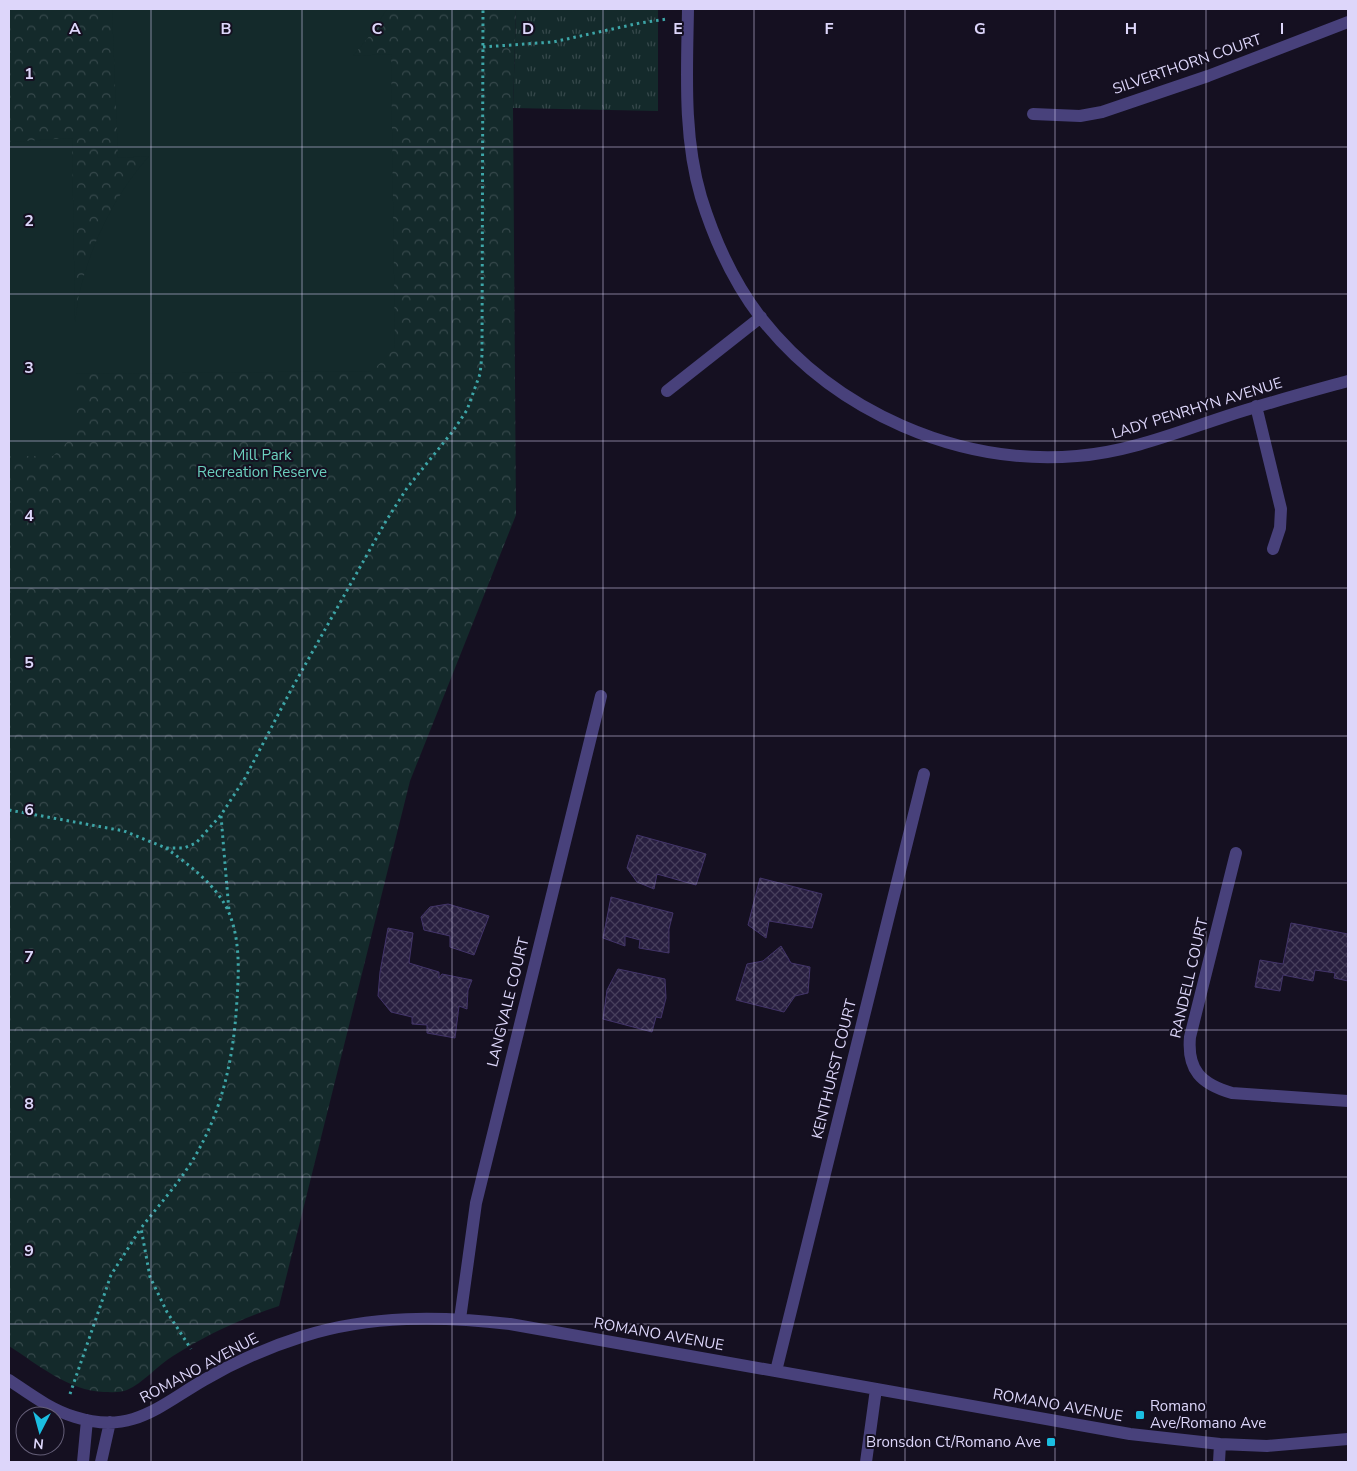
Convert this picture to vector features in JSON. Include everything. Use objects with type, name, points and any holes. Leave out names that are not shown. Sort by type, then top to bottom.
[{"type":"street","name":"LADY PENRHYN AVENUE","points":[[688,9],[687,99],[691,152],[701,195],[713,232],[736,279],[761,317],[789,348],[824,379],[864,407],[906,428],[956,446],[998,454],[1037,458],[1079,456],[1122,450],[1256,406],[1348,381]]},
{"type":"street","name":"SILVERTHORN COURT","points":[[1033,114],[1080,116],[1102,112],[1208,76],[1348,22]]},
{"type":"street","points":[[668,391],[761,317]]},
{"type":"street","points":[[1256,406],[1281,509],[1280,528],[1273,549]]},
{"type":"street","name":"LANGVALE COURT","points":[[460,1319],[476,1203],[601,696]]},
{"type":"street","name":"KENTHURST COURT","points":[[776,1371],[924,774]]},
{"type":"street","name":"RANDELL COURT","points":[[1236,853],[1190,1037],[1189,1048],[1196,1074],[1218,1089],[1232,1093],[1348,1101]]},
{"type":"street","name":"ROMANO AVENUE","points":[[65,1414],[87,1420],[110,1422],[141,1417],[155,1411],[202,1381],[251,1355],[304,1336],[345,1326],[416,1318],[460,1319],[510,1324],[1130,1434],[1220,1444],[1275,1446],[1348,1439]]},
{"type":"street","name":"ROMANO AVENUE","points":[[9,1380],[52,1406]]},
{"type":"street","points":[[866,1462],[876,1389]]},
{"type":"street","points":[[82,1462],[87,1420]]},
{"type":"street","points":[[101,1462],[110,1422]]},
{"type":"street","points":[[1219,1462],[1220,1444]]},
{"type":"path","points":[[166,848],[184,848],[196,843],[221,815],[245,778],[291,690],[386,521],[407,488],[453,431],[474,396],[482,355],[483,9]]},
{"type":"path","points":[[483,47],[553,42],[640,23],[661,22]]},
{"type":"path","points":[[9,810],[124,831],[166,848],[196,871],[229,912]]},
{"type":"path","points":[[65,1407],[111,1275],[141,1228],[193,1160],[211,1126],[223,1096],[231,1062],[239,973],[236,935],[229,912],[221,815]]},
{"type":"path","points":[[141,1228],[150,1277],[167,1312],[191,1349]]},
{"type":"green space","name":"Mill Park Recreation Reserve","points":[[9,9],[516,9],[513,108],[516,515],[410,781],[279,1306],[238,1322],[198,1341],[167,1360],[133,1387],[119,1392],[91,1390],[66,1382],[9,1346]]},
{"type":"green space","points":[[112,9],[387,9],[371,34],[353,56],[391,54],[395,348],[372,371],[76,374],[76,433],[53,456],[9,456],[9,142],[72,138],[75,322],[85,272],[106,219],[115,203],[149,156],[118,158]]},
{"type":"green space","points":[[516,9],[658,9],[658,111],[513,108]]},
{"type":"building","points":[[637,835],[706,854],[696,885],[657,874],[654,889],[637,882],[627,868]]},
{"type":"building","points":[[760,878],[822,894],[812,928],[769,921],[766,938],[748,925]]},
{"type":"building","points":[[611,897],[673,913],[669,929],[669,953],[639,948],[640,940],[625,936],[625,946],[603,938]]},
{"type":"building","points":[[448,904],[489,916],[474,955],[450,947],[450,936],[424,930],[421,917],[430,907]]},
{"type":"building","points":[[1291,923],[1348,934],[1348,981],[1334,978],[1335,973],[1315,970],[1313,981],[1283,975],[1280,991],[1255,987],[1260,960],[1283,964]]},
{"type":"building","points":[[388,928],[413,933],[409,963],[439,972],[439,978],[442,974],[472,980],[468,990],[467,1009],[459,1006],[455,1038],[427,1033],[427,1025],[412,1024],[412,1017],[391,1012],[378,996],[380,972]]},
{"type":"building","points":[[781,946],[791,963],[810,967],[808,993],[795,996],[784,1012],[736,1000],[747,964],[763,961]]},
{"type":"building","points":[[618,969],[665,979],[666,998],[661,1018],[656,1017],[652,1032],[603,1019],[607,990]]},
{"type":"place","name":"Romano Ave/Romano Ave","points":[[1140,1415]]},
{"type":"place","name":"Bronsdon Ct/Romano Ave","points":[[1051,1442]]}]
